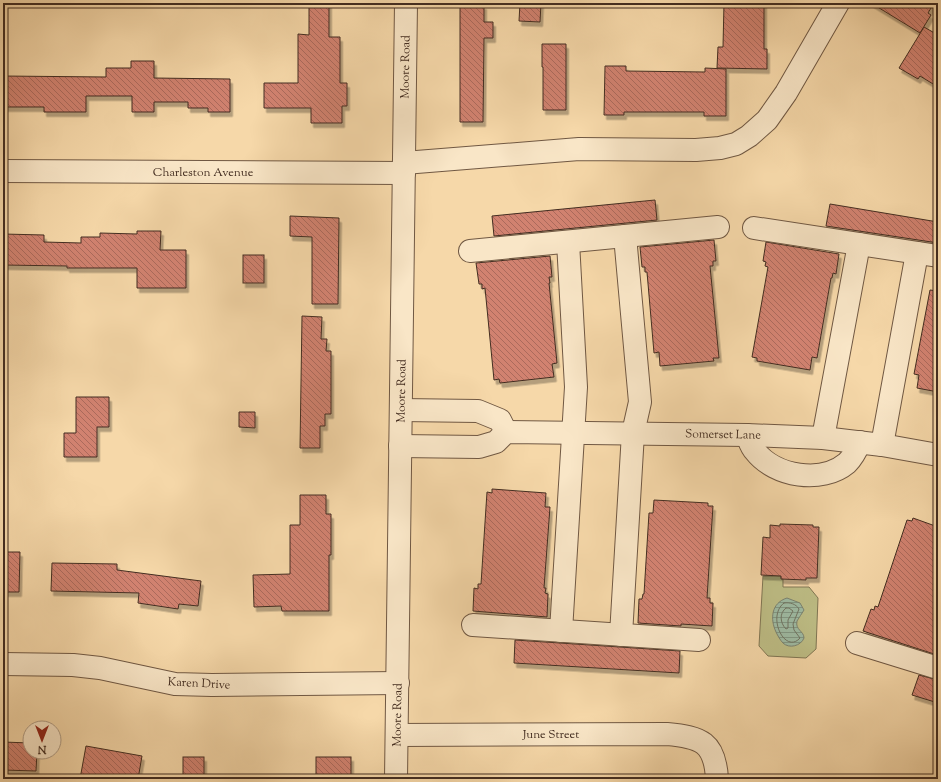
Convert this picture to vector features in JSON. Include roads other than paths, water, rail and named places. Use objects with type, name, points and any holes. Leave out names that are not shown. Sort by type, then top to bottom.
[{"type":"street","name":"Moore Road","points":[[396,779],[406,3]]},
{"type":"street","name":"Charleston Avenue","points":[[3,171],[404,168],[579,149],[720,148],[736,144],[749,136],[767,120],[790,87],[838,3]]},
{"type":"street","points":[[470,251],[718,227]]},
{"type":"street","points":[[754,228],[928,255],[882,445]]},
{"type":"street","points":[[621,634],[633,433],[640,402],[625,236]]},
{"type":"street","points":[[561,631],[576,387],[568,242]]},
{"type":"street","points":[[823,438],[859,244]]},
{"type":"street","points":[[400,446],[479,447],[496,442],[506,432],[500,420],[478,411],[401,410]]},
{"type":"street","name":"Somerset Lane","points":[[506,432],[747,434],[823,438],[882,445],[938,455]]},
{"type":"street","points":[[747,434],[755,451],[768,464],[790,473],[811,476],[832,472],[847,462],[855,453],[860,442]]},
{"type":"street","points":[[473,625],[699,640]]},
{"type":"street","points":[[857,643],[938,668]]},
{"type":"street","name":"Karen Drive","points":[[3,664],[73,665],[100,668],[175,684],[398,683]]},
{"type":"street","name":"June Street","points":[[397,735],[668,734],[695,738],[703,742],[712,751],[716,764],[717,779]]},
{"type":"water","points":[[787,598],[800,603],[804,610],[797,621],[797,626],[804,638],[798,645],[795,646],[788,646],[781,641],[773,622],[773,612],[775,608],[782,600]]}]
